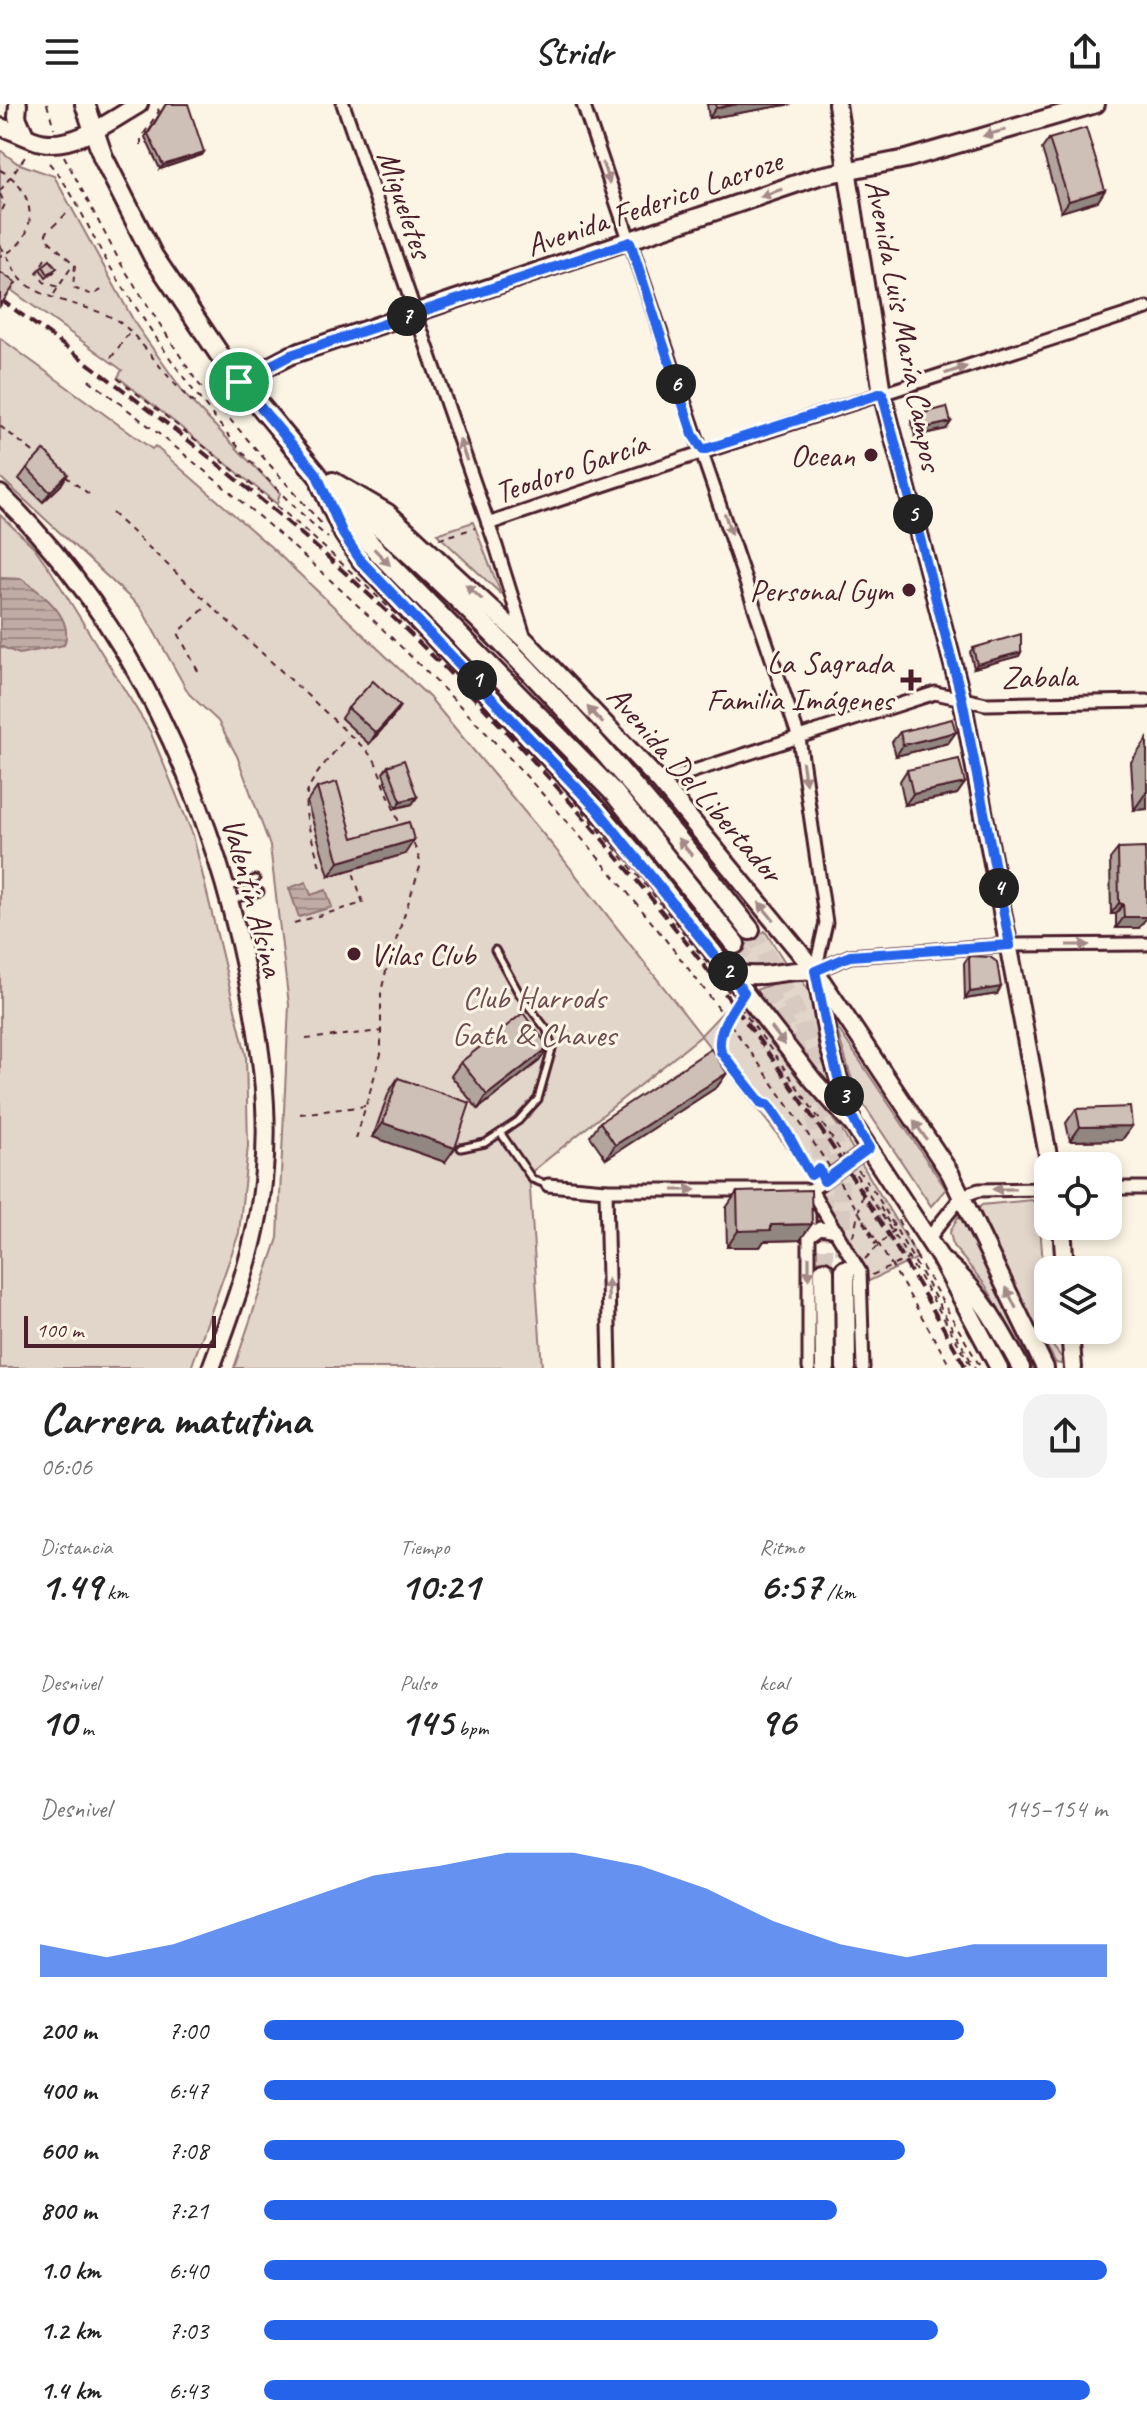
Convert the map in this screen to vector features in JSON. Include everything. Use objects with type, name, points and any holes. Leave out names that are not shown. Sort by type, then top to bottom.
[{"type":"main road","points":[[18,104],[17,117],[25,135]]},
{"type":"main road","name":"Avenida Del Libertador","points":[[85,104],[94,131],[153,256],[191,318],[239,382],[316,473],[371,545],[498,671],[614,793],[735,944]]},
{"type":"main road","points":[[0,127],[43,143],[59,143],[94,131],[139,104]]},
{"type":"main road","name":"Avenida Luis María Campos","points":[[837,104],[882,393],[962,699],[1047,1152]]},
{"type":"main road","name":"Avenida Federico Lacroze","points":[[239,382],[291,355],[819,176],[906,159],[1096,104]]},
{"type":"main road","name":"Avenida Del Libertador","points":[[316,473],[388,513],[525,640],[660,782],[815,971],[962,1196],[1045,1368]]},
{"type":"main road","name":"Avenida Del Libertador","points":[[316,473],[416,561],[568,712],[686,848],[750,930]]},
{"type":"main road","name":"Avenida Del Libertador","points":[[316,473],[343,534],[361,561],[597,809],[812,1079],[854,1126],[939,1256]]},
{"type":"main road","name":"Valentín Alsina","points":[[0,494],[46,540],[81,585],[152,702],[201,810],[228,894],[262,1048],[264,1178],[247,1257],[211,1368]]},
{"type":"main road","points":[[728,971],[750,978],[791,969],[815,971],[829,1047],[854,1126]]},
{"type":"main road","points":[[939,1256],[999,1368]]},
{"type":"main road","points":[[939,1256],[964,1277],[994,1316],[1021,1368]]},
{"type":"main road","points":[[845,1270],[846,1368]]},
{"type":"main road","points":[[824,1271],[825,1368]]},
{"type":"main road","points":[[1071,1344],[1073,1368]]},
{"type":"street","name":"Migueletes","points":[[343,104],[525,640]]},
{"type":"street","points":[[583,104],[693,435],[703,450],[799,738],[826,923],[815,971]]},
{"type":"street","name":"Teodoro García","points":[[488,524],[703,450],[1147,308]]},
{"type":"street","name":"Zabala","points":[[660,782],[935,693],[986,704],[1147,701]]},
{"type":"street","points":[[815,971],[850,956],[1010,945],[1147,944]]},
{"type":"street","points":[[548,1185],[606,1190],[811,1190],[849,1155],[869,1148]]},
{"type":"street","points":[[1122,1188],[1147,1188]]},
{"type":"street","points":[[928,1239],[962,1196],[979,1190],[1034,1189]]},
{"type":"street","points":[[606,1190],[610,1368]]},
{"type":"street","points":[[811,1190],[841,1230],[867,1278],[863,1368]]},
{"type":"street","points":[[809,1368],[811,1190]]},
{"type":"street","points":[[809,1236],[820,1228],[841,1230]]},
{"type":"lane","points":[[228,894],[256,879]]},
{"type":"lane","points":[[228,894],[260,892]]},
{"type":"lane","points":[[461,1148],[502,1135],[538,1099],[552,1049],[547,1030],[520,995],[495,950]]},
{"type":"lane","points":[[502,1135],[532,1179],[548,1185]]},
{"type":"path","points":[[47,104],[59,143],[121,264],[197,382],[332,535]]},
{"type":"path","points":[[141,145],[141,138],[159,111],[155,104]]},
{"type":"path","points":[[0,215],[5,204],[0,192],[25,157]]},
{"type":"path","points":[[49,163],[108,264],[201,405],[287,501],[333,543]]},
{"type":"path","points":[[0,170],[11,176],[28,196],[30,223],[17,246],[0,256]]},
{"type":"path","points":[[66,214],[45,236],[73,264],[76,273],[73,288],[93,295],[103,289]]},
{"type":"path","points":[[0,246],[23,282],[44,294],[121,323],[163,365],[188,397],[201,405]]},
{"type":"path","points":[[45,259],[37,273],[44,282],[58,287]]},
{"type":"path","points":[[53,295],[73,264]]},
{"type":"path","points":[[111,358],[129,333]]},
{"type":"path","points":[[117,378],[235,470],[327,550],[449,666],[531,751],[644,881],[727,986],[797,1082],[880,1208],[973,1368]]},
{"type":"path","points":[[89,380],[226,486],[316,565],[438,680],[519,765],[632,895],[724,1012],[791,1106],[865,1221],[951,1368]]},
{"type":"path","points":[[191,391],[196,388]]},
{"type":"path","points":[[0,426],[46,462]]},
{"type":"path","points":[[58,471],[93,497]]},
{"type":"path","points":[[112,513],[375,761],[396,822],[416,843],[420,855],[417,878],[404,911],[381,992],[381,1054],[356,1139]]},
{"type":"path","name":"Teodoro García","points":[[422,545],[488,524]]},
{"type":"path","points":[[198,671],[178,633],[209,605]]},
{"type":"path","points":[[320,866],[303,806],[312,779],[348,736]]},
{"type":"path","points":[[294,923],[363,903],[352,869]]},
{"type":"path","points":[[404,911],[411,913]]},
{"type":"path","points":[[395,944],[402,946]]},
{"type":"path","points":[[744,992],[727,1020],[719,1045],[721,1052],[762,1104],[768,1105],[785,1127],[786,1136],[811,1175],[819,1169],[824,1181]]},
{"type":"path","points":[[306,1039],[383,1031]]},
{"type":"path","points":[[300,1114],[366,1106]]},
{"type":"path","points":[[849,1155],[897,1228],[973,1368]]},
{"type":"path","points":[[841,1230],[852,1242],[865,1183]]},
{"type":"path","points":[[880,1208],[894,1225],[891,1227],[880,1208]]},
{"type":"path","points":[[865,1221],[877,1242],[875,1244],[865,1221]]},
{"type":"path","points":[[864,1260],[897,1228]]},
{"type":"path","points":[[858,1251],[864,1260],[867,1278],[916,1256],[981,1368]]},
{"type":"green space","points":[[0,150],[17,163],[54,176],[136,325],[187,397],[280,493],[277,504],[118,377],[122,370],[0,282]]},
{"type":"green space","name":"Club Harrods Gath & Chaves","points":[[0,338],[152,449],[155,446],[271,547],[430,698],[553,846],[701,1035],[737,997],[842,1131],[918,1258],[869,1281],[800,1164],[701,1036],[529,1174],[542,1368],[234,1368],[278,1238],[289,1005],[270,846],[237,756],[218,721],[189,694],[141,608],[0,477]]},
{"type":"green space","points":[[0,515],[34,547],[51,571],[150,731],[193,835],[246,1055],[248,1146],[239,1233],[191,1368],[0,1368]]},
{"type":"green space","points":[[473,522],[501,594],[437,534]]},
{"type":"green space","points":[[765,931],[786,964],[757,968],[743,966],[729,958]]},
{"type":"green space","points":[[794,976],[800,977],[813,998],[829,1086],[756,990]]},
{"type":"green space","points":[[835,1024],[946,1189],[931,1206],[856,1093]]},
{"type":"green space","points":[[1034,1202],[1034,1240],[1041,1240],[1042,1256],[1034,1256],[1034,1323],[979,1209],[981,1205]]},
{"type":"green space","points":[[958,1217],[1037,1368],[1032,1368],[986,1286],[953,1246],[950,1232]]},
{"type":"green space","points":[[1046,1344],[1052,1344],[1062,1358],[1061,1364],[1056,1363]]},
{"type":"shaded area","points":[[0,578],[22,579],[55,607],[65,625],[64,645],[19,654],[0,646]]},
{"type":"shaded area","points":[[306,882],[311,895],[326,890],[332,907],[299,917],[289,888]]},
{"type":"building","points":[[166,104],[188,104],[204,152],[163,165],[148,134]]},
{"type":"building","points":[[716,104],[738,104],[716,108]]},
{"type":"building","points":[[1086,128],[1105,190],[1069,201],[1049,139]]},
{"type":"building","points":[[50,260],[57,268],[48,274],[43,266]]},
{"type":"building","points":[[0,272],[16,283],[0,306]]},
{"type":"building","points":[[947,407],[951,422],[920,429],[916,415]]},
{"type":"building","points":[[44,450],[68,474],[50,492],[27,468]]},
{"type":"building","points":[[1021,634],[1021,652],[977,664],[973,648]]},
{"type":"building","points":[[373,681],[400,706],[376,733],[348,708]]},
{"type":"building","points":[[952,719],[956,732],[903,745],[900,732]]},
{"type":"building","points":[[959,759],[965,783],[913,794],[907,770]]},
{"type":"building","points":[[404,760],[417,797],[401,801],[388,766]]},
{"type":"building","points":[[337,782],[353,838],[409,822],[414,840],[339,862],[317,788]]},
{"type":"building","points":[[1145,848],[1147,917],[1124,917],[1123,904],[1119,903],[1118,849]]},
{"type":"building","points":[[969,956],[990,957],[997,962],[1001,987],[970,992]]},
{"type":"building","points":[[523,1013],[549,1047],[487,1095],[461,1062]]},
{"type":"building","points":[[711,1049],[727,1073],[615,1145],[600,1122]]},
{"type":"building","points":[[398,1078],[470,1103],[455,1148],[383,1123]]},
{"type":"building","points":[[1130,1107],[1132,1126],[1080,1127],[1076,1109]]},
{"type":"building","points":[[811,1190],[812,1224],[771,1225],[771,1230],[738,1231],[737,1192]]},
{"type":"tunnel","points":[[750,930],[797,1014],[824,1092],[839,1175],[845,1270]]},
{"type":"tunnel","points":[[735,944],[763,985],[784,1024],[811,1098],[822,1177],[824,1271]]},
{"type":"railway","points":[[0,299],[164,421],[283,518],[418,641],[509,734],[596,832],[757,1037],[831,1144],[901,1255],[966,1368]]},
{"type":"place","name":"Ocean","points":[[871,455]]},
{"type":"place","name":"Personal Gym","points":[[909,590]]},
{"type":"place","name":"La Sagrada Familia Imágenes","points":[[911,680]]},
{"type":"place","name":"Vilas Club","points":[[354,954]]},
{"type":"route","points":[[630,242],[693,435],[703,450],[882,393],[962,699],[1010,945],[850,956],[815,971],[836,1075],[854,1126],[869,1148],[824,1181],[819,1169],[811,1175],[786,1136],[785,1127],[768,1105],[762,1104],[721,1052],[719,1045],[727,1020],[744,992],[643,862],[553,759],[385,590],[343,534],[316,473],[239,382],[291,355],[630,242]]}]
